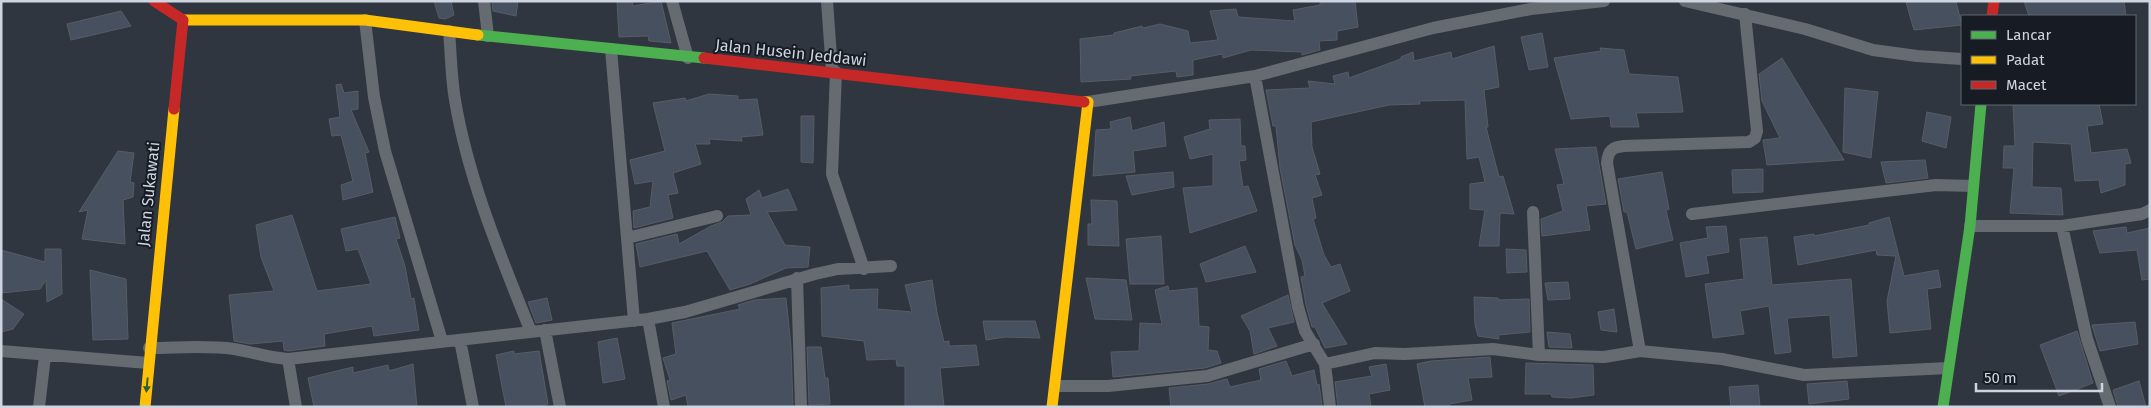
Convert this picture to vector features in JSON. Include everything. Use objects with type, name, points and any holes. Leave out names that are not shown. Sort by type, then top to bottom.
[{"type":"main road","points":[[154,1],[183,20]]},
{"type":"main road","points":[[1992,15],[1994,1]]},
{"type":"main road","name":"Jalan Husein Jeddawi","points":[[183,20],[365,20],[488,36],[688,58],[834,71],[938,86],[1088,102]]},
{"type":"main road","name":"Jalan Sukawati","points":[[145,407],[148,348],[183,20]]},
{"type":"main road","points":[[1052,407],[1088,102]]},
{"type":"main road","points":[[1943,407],[1970,226],[1981,105]]},
{"type":"street","points":[[484,1],[488,36]]},
{"type":"street","points":[[672,1],[688,58]]},
{"type":"street","points":[[827,1],[834,71],[832,174],[864,269]]},
{"type":"street","points":[[1088,102],[1255,76],[1433,28],[1531,9],[1604,1]]},
{"type":"street","points":[[1685,1],[1805,28],[1873,50],[1917,56],[1961,58]]},
{"type":"street","points":[[1640,351],[1608,154],[1613,148],[1624,146],[1749,142],[1755,138],[1757,131],[1744,14]]},
{"type":"street","points":[[365,20],[374,97],[385,151],[442,341]]},
{"type":"street","points":[[449,31],[455,100],[465,143],[488,217],[531,332]]},
{"type":"street","points":[[611,49],[634,320]]},
{"type":"street","points":[[1255,76],[1298,307],[1306,331],[1325,364],[1330,407]]},
{"type":"street","points":[[1692,214],[1936,185],[1973,186]]},
{"type":"street","points":[[1970,226],[2062,226],[2142,214],[2150,210]]},
{"type":"street","points":[[1533,212],[1539,355]]},
{"type":"street","points":[[627,238],[717,216]]},
{"type":"street","points":[[2062,226],[2087,339],[2110,407]]},
{"type":"street","points":[[148,348],[219,348],[254,352],[272,358],[288,359],[634,320],[648,320],[702,307],[797,278],[838,269],[891,266]]},
{"type":"street","points":[[797,278],[801,407]]},
{"type":"street","points":[[648,320],[664,407]]},
{"type":"street","points":[[545,330],[560,407]]},
{"type":"street","points":[[460,340],[472,407]]},
{"type":"street","points":[[1055,386],[1108,386],[1206,376],[1314,344]]},
{"type":"street","points":[[1325,364],[1375,353],[1405,354],[1493,349],[1539,355],[1604,357],[1640,351],[1722,359],[1804,375],[1948,368]]},
{"type":"street","points":[[1,351],[148,364]]},
{"type":"street","points":[[39,407],[45,356]]},
{"type":"street","points":[[288,359],[296,407]]},
{"type":"building","points":[[434,1],[451,1],[454,15],[445,19],[439,18]]},
{"type":"building","points":[[492,1],[518,1],[516,16],[493,11]]},
{"type":"building","points":[[617,1],[632,1],[633,6],[661,1],[671,43],[649,41],[648,36],[619,37]]},
{"type":"building","points":[[1327,1],[1355,1],[1358,27],[1337,31],[1337,40],[1319,41],[1320,50],[1302,55],[1302,52],[1251,50],[1223,58],[1222,54],[1193,60],[1193,75],[1177,77],[1176,71],[1130,76],[1131,79],[1081,82],[1080,39],[1114,35],[1114,33],[1142,26],[1143,28],[1160,24],[1188,31],[1190,43],[1218,40],[1210,11],[1236,9],[1238,17],[1295,21],[1293,10],[1320,5],[1320,3]]},
{"type":"building","points":[[2024,1],[2124,1],[2126,15],[2029,15]]},
{"type":"building","points":[[1906,2],[1956,2],[1961,25],[1914,30]]},
{"type":"building","points":[[121,11],[131,26],[71,40],[67,24]]},
{"type":"building","points":[[1542,33],[1548,67],[1529,70],[1521,37]]},
{"type":"building","points":[[1494,46],[1499,87],[1484,90],[1488,127],[1486,127],[1499,177],[1503,176],[1514,214],[1500,213],[1499,246],[1479,246],[1485,210],[1470,209],[1470,184],[1485,182],[1479,157],[1467,159],[1465,100],[1419,101],[1420,104],[1389,105],[1311,122],[1312,147],[1320,174],[1315,175],[1322,195],[1312,198],[1316,218],[1313,219],[1324,255],[1331,267],[1340,264],[1350,291],[1322,303],[1347,344],[1325,348],[1315,327],[1312,327],[1306,305],[1301,277],[1305,276],[1302,260],[1295,245],[1280,168],[1276,126],[1273,126],[1266,90],[1310,88],[1308,81],[1335,84],[1333,76],[1348,72],[1349,78],[1401,59],[1401,57],[1413,52],[1414,61],[1451,52],[1452,59]]},
{"type":"building","points":[[1600,48],[1624,50],[1629,74],[1678,77],[1683,112],[1636,113],[1639,127],[1611,127],[1610,116],[1571,119],[1554,58],[1601,51]]},
{"type":"building","points":[[1782,58],[1844,160],[1767,165],[1763,140],[1780,138],[1762,101],[1759,74]]},
{"type":"building","points":[[341,84],[344,93],[358,91],[358,109],[351,110],[369,152],[365,153],[373,192],[343,200],[341,185],[353,181],[341,135],[332,136],[329,119],[340,117],[336,85]]},
{"type":"building","points":[[1845,88],[1878,92],[1871,158],[1843,152]]},
{"type":"building","points":[[709,94],[738,96],[738,100],[757,99],[763,135],[741,137],[742,141],[709,139],[710,144],[695,144],[701,164],[673,173],[678,193],[668,195],[673,218],[634,228],[633,211],[650,207],[653,181],[635,184],[630,160],[665,151],[653,103],[685,98],[686,101]]},
{"type":"building","points":[[2013,105],[2099,105],[2103,124],[2087,126],[2091,153],[2127,149],[2131,163],[2125,164],[2125,185],[2101,193],[2099,180],[2075,181],[2071,144],[2033,142],[2032,187],[2061,188],[2063,215],[2010,213],[2014,168],[2003,168],[2004,146],[2015,146]]},
{"type":"building","points":[[1927,112],[1951,117],[1946,148],[1922,141]]},
{"type":"building","points":[[801,116],[814,116],[813,163],[801,162]]},
{"type":"building","points":[[1130,117],[1132,131],[1164,122],[1166,146],[1133,151],[1135,172],[1093,176],[1096,130],[1111,129],[1110,122]]},
{"type":"building","points":[[1240,119],[1241,146],[1245,146],[1246,160],[1239,161],[1243,187],[1248,186],[1257,211],[1190,233],[1183,188],[1213,186],[1213,154],[1190,159],[1184,137],[1210,129],[1209,120]]},
{"type":"building","points":[[1596,147],[1606,204],[1586,206],[1590,230],[1542,236],[1541,219],[1563,211],[1557,185],[1564,184],[1555,149]]},
{"type":"building","points":[[118,151],[134,153],[130,182],[134,183],[133,197],[123,200],[125,244],[82,239],[88,210],[79,212]]},
{"type":"building","points":[[1925,160],[1928,178],[1886,183],[1881,162]]},
{"type":"building","points":[[1763,169],[1763,192],[1733,193],[1732,170]]},
{"type":"building","points":[[1173,172],[1174,187],[1132,195],[1126,176]]},
{"type":"building","points":[[1662,172],[1669,209],[1666,210],[1673,240],[1636,249],[1627,212],[1624,212],[1618,179]]},
{"type":"building","points":[[788,189],[797,210],[767,212],[785,245],[810,247],[808,267],[786,268],[750,284],[730,290],[707,251],[640,267],[636,244],[677,234],[679,244],[722,222],[728,216],[751,215],[746,199],[759,190],[762,198]]},
{"type":"building","points":[[1091,200],[1117,201],[1119,246],[1088,245],[1088,224],[1092,224]]},
{"type":"building","points":[[292,215],[317,291],[371,284],[358,249],[346,251],[341,229],[395,217],[400,238],[396,239],[405,266],[411,299],[414,298],[419,330],[374,336],[372,326],[324,334],[325,346],[288,351],[284,350],[283,341],[250,344],[234,341],[229,295],[274,291],[261,257],[256,225]]},
{"type":"building","points":[[1889,217],[1904,276],[1938,270],[1941,287],[1927,289],[1931,329],[1890,333],[1887,301],[1896,256],[1877,255],[1876,250],[1798,265],[1794,237],[1814,234],[1814,236],[1869,225],[1869,223]]},
{"type":"building","points":[[1726,226],[1729,252],[1706,256],[1709,273],[1686,277],[1680,243],[1708,238],[1706,227]]},
{"type":"building","points":[[2126,227],[2127,233],[2150,228],[2150,279],[2142,280],[2137,250],[2100,253],[2093,231]]},
{"type":"building","points":[[1161,236],[1164,284],[1130,284],[1126,239]]},
{"type":"building","points":[[1767,237],[1772,285],[1851,279],[1857,356],[1833,358],[1830,315],[1787,318],[1791,352],[1775,354],[1769,306],[1740,311],[1744,334],[1713,338],[1705,284],[1744,279],[1740,239]]},
{"type":"building","points":[[1245,246],[1256,272],[1206,282],[1200,264]]},
{"type":"building","points":[[45,249],[61,249],[62,294],[47,302],[46,280],[40,289],[1,293],[1,250],[45,262]]},
{"type":"building","points":[[1506,249],[1526,250],[1527,272],[1507,273]]},
{"type":"building","points":[[90,270],[126,279],[128,339],[93,340]]},
{"type":"building","points":[[1086,278],[1126,280],[1132,320],[1095,319]]},
{"type":"building","points":[[932,280],[944,342],[949,341],[949,346],[976,345],[979,365],[940,368],[944,407],[905,407],[905,366],[897,366],[896,359],[867,360],[864,341],[822,336],[821,288],[849,285],[849,290],[878,289],[877,309],[912,312],[905,285]]},
{"type":"building","points":[[1568,282],[1570,299],[1548,300],[1545,283]]},
{"type":"building","points":[[1168,286],[1169,291],[1197,288],[1199,326],[1209,327],[1208,350],[1217,351],[1221,363],[1205,368],[1113,377],[1111,352],[1139,351],[1140,323],[1162,324],[1155,290]]},
{"type":"building","points":[[1288,295],[1294,322],[1268,328],[1277,346],[1254,354],[1250,331],[1241,316]]},
{"type":"building","points":[[1474,297],[1498,298],[1499,300],[1529,299],[1530,332],[1498,335],[1499,339],[1478,336],[1475,325]]},
{"type":"building","points":[[547,298],[552,320],[536,323],[528,302]]},
{"type":"building","points":[[786,298],[791,347],[793,407],[688,407],[686,395],[671,400],[667,381],[670,380],[663,358],[676,354],[672,323],[740,309],[738,305],[754,300]]},
{"type":"building","points":[[1,299],[24,314],[13,329],[1,332]]},
{"type":"building","points":[[1614,309],[1617,332],[1601,330],[1598,312]]},
{"type":"building","points":[[983,321],[1035,321],[1040,338],[1005,337],[986,340]]},
{"type":"building","points":[[2135,322],[2138,344],[2100,351],[2092,325]]},
{"type":"building","points":[[2077,331],[2093,383],[2059,396],[2040,345]]},
{"type":"building","points":[[1547,332],[1570,334],[1572,348],[1549,347]]},
{"type":"building","points":[[617,338],[625,379],[603,383],[598,342]]},
{"type":"building","points":[[807,347],[821,347],[825,378],[828,378],[830,404],[809,405]]},
{"type":"building","points":[[514,351],[514,354],[539,351],[548,404],[539,407],[506,407],[496,355]]},
{"type":"building","points":[[1490,357],[1492,377],[1468,378],[1472,400],[1449,404],[1450,407],[1425,407],[1417,364],[1431,361]]},
{"type":"building","points":[[1286,361],[1292,376],[1314,370],[1317,385],[1319,384],[1322,406],[1171,407],[1169,388],[1208,384],[1227,379],[1230,387],[1261,380],[1259,369]]},
{"type":"building","points":[[1526,363],[1593,365],[1594,395],[1571,398],[1552,397],[1551,394],[1525,394]]},
{"type":"building","points":[[413,364],[417,407],[314,407],[308,378],[353,367],[353,373],[388,365],[389,371]]},
{"type":"building","points":[[1386,364],[1390,390],[1369,394],[1371,407],[1338,407],[1335,382],[1372,376],[1369,367]]},
{"type":"building","points":[[1847,381],[1849,399],[1809,404],[1807,384]]},
{"type":"building","points":[[2139,381],[2146,407],[2118,407],[2113,390]]},
{"type":"building","points":[[1758,385],[1760,407],[1731,407],[1729,387]]},
{"type":"traffic: fast","points":[[478,35],[704,58]]},
{"type":"traffic: fast","points":[[1943,407],[1970,226],[1981,105]]},
{"type":"traffic: slow","points":[[183,20],[365,20],[478,35]]},
{"type":"traffic: slow","points":[[1052,407],[1088,102],[1084,102]]},
{"type":"traffic: slow","points":[[145,407],[174,109]]},
{"type":"traffic: jam","points":[[154,1],[183,20],[174,109]]},
{"type":"traffic: jam","points":[[1992,15],[1994,1]]},
{"type":"traffic: jam","points":[[704,58],[1084,102]]}]
